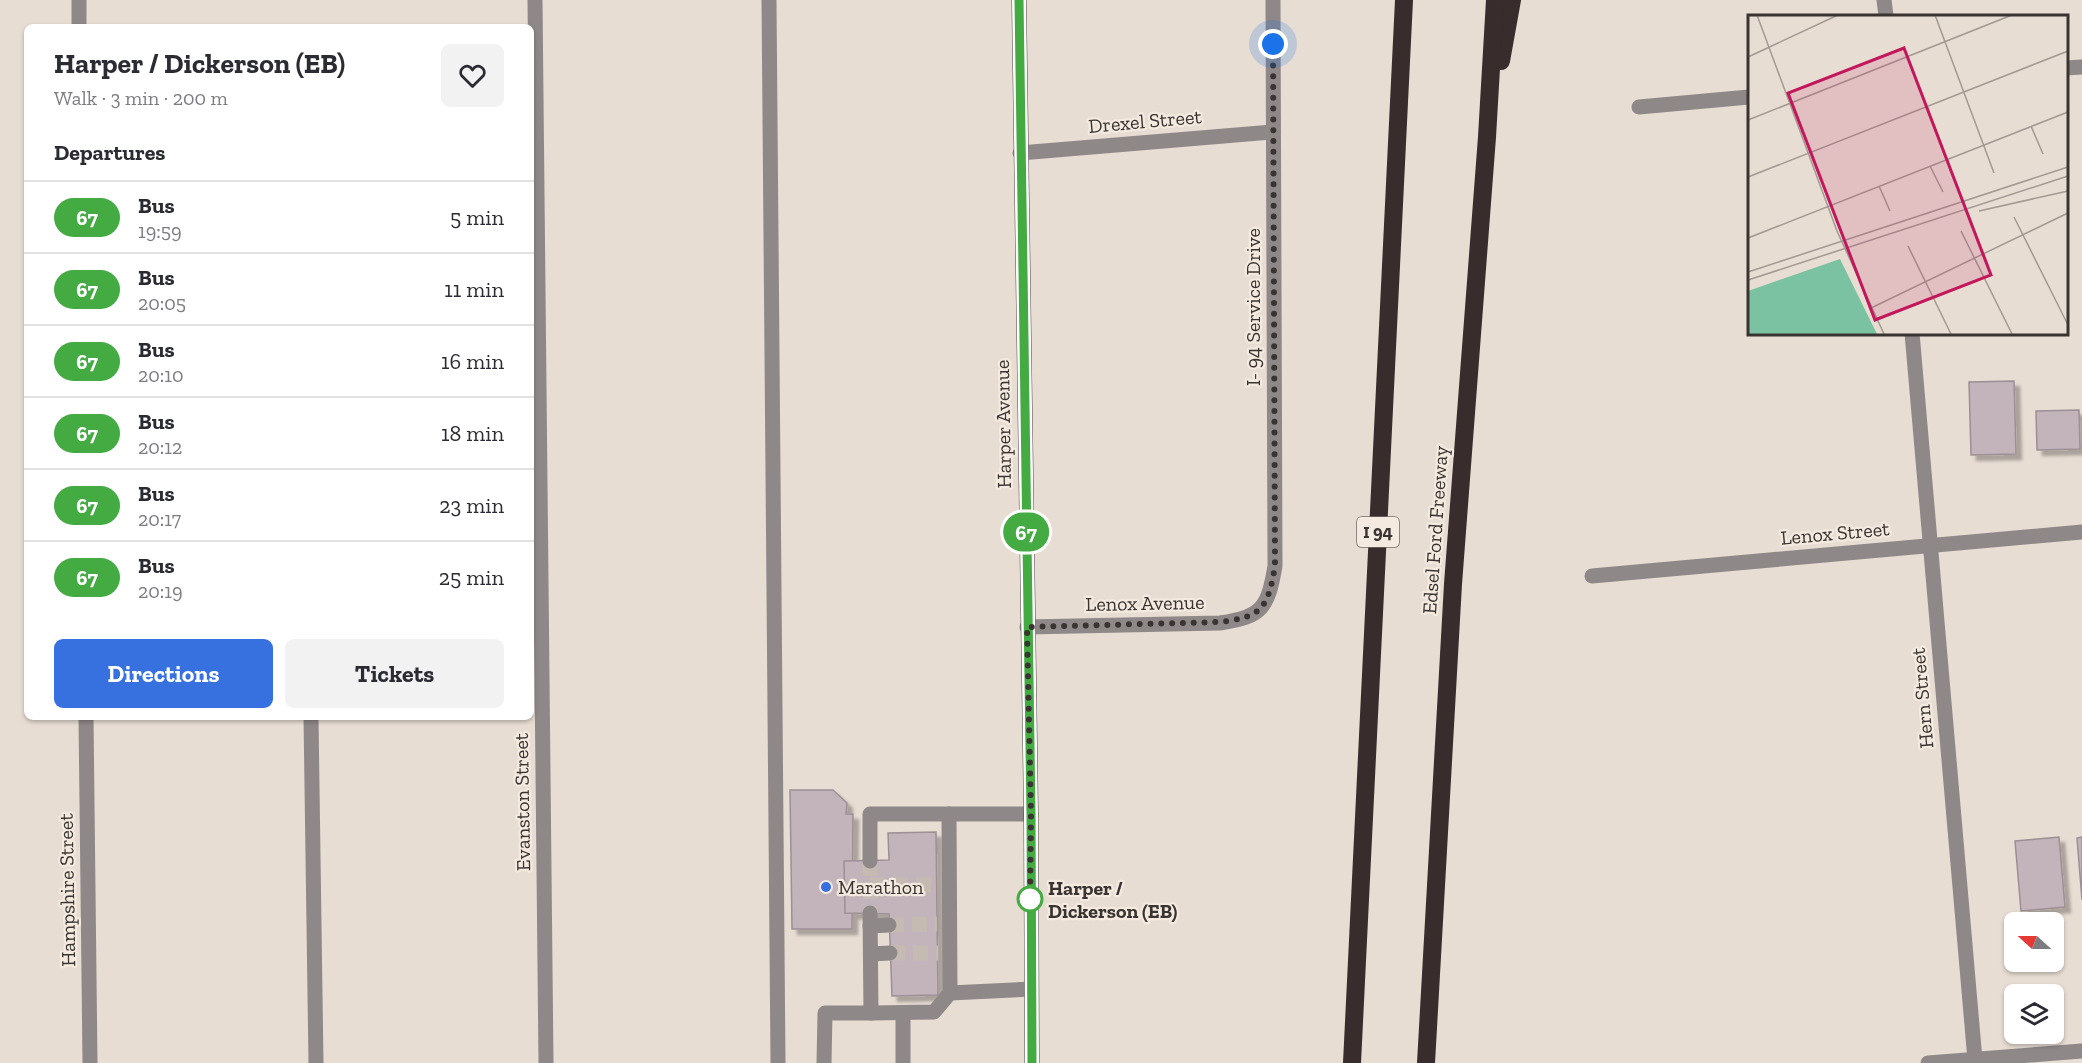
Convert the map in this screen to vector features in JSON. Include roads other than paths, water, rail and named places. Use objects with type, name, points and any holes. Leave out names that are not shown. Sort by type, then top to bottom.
[{"type":"highway","name":"I 94","points":[[1352,1063],[1404,0]]},
{"type":"highway","name":"Edsel Ford Freeway","points":[[1426,1063],[1453,584],[1487,137],[1495,0]]},
{"type":"highway","points":[[1487,137],[1512,0]]},
{"type":"main road","name":"Harper Avenue","points":[[1019,0],[1031,814],[1032,1063]]},
{"type":"street","points":[[79,0],[79,24]]},
{"type":"street","name":"Evanston Street","points":[[535,0],[546,1063]]},
{"type":"street","points":[[769,0],[778,1063]]},
{"type":"street","name":"I- 94 Service Drive","points":[[1261,610],[1271,590],[1275,566],[1273,0]]},
{"type":"street","points":[[1884,0],[1886,15]]},
{"type":"street","points":[[2067,68],[2082,67]]},
{"type":"street","points":[[1639,107],[1748,97]]},
{"type":"street","name":"Drexel Street","points":[[1020,153],[1273,132]]},
{"type":"street","name":"Hern Street","points":[[1912,334],[1974,1060]]},
{"type":"street","name":"Lenox Street","points":[[1592,576],[2082,532]]},
{"type":"street","name":"Lenox Avenue","points":[[1027,627],[1220,622],[1242,620],[1261,610]]},
{"type":"street","name":"Hampshire Street","points":[[86,720],[90,1063]]},
{"type":"street","points":[[311,720],[316,1063]]},
{"type":"street","points":[[870,861],[870,814],[1031,814]]},
{"type":"street","points":[[949,814],[943,885],[944,953],[950,993]]},
{"type":"street","points":[[871,1013],[870,919],[890,925]]},
{"type":"street","points":[[871,954],[891,953]]},
{"type":"street","points":[[824,1063],[825,1013],[934,1012],[950,993],[1031,989]]},
{"type":"street","points":[[903,1013],[903,1063]]},
{"type":"street","points":[[1928,1063],[2082,1051]]},
{"type":"tunnel","points":[[870,861],[870,913]]},
{"type":"tunnel","points":[[870,885],[937,885]]},
{"type":"tunnel","points":[[889,925],[937,924]]},
{"type":"tunnel","points":[[890,953],[938,953]]},
{"type":"place","name":"Marathon","points":[[826,887]]},
{"type":"place","name":"Harper / Dickerson (EB)","points":[[1030,899]]}]
